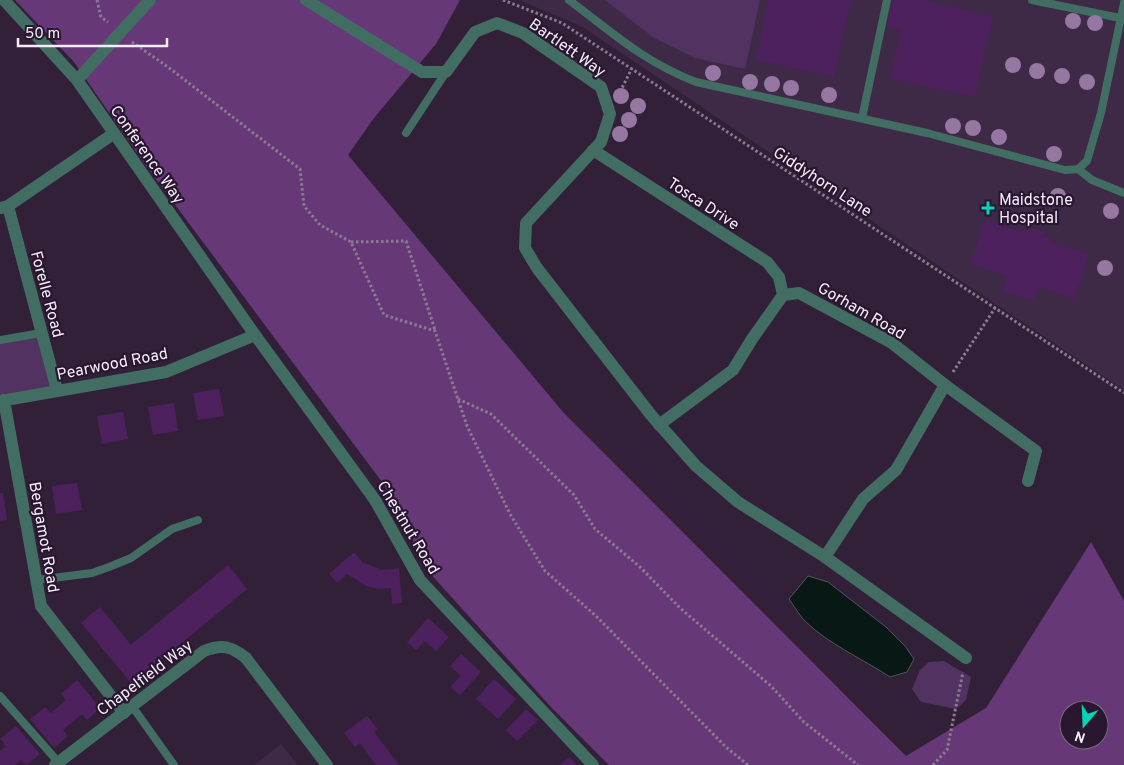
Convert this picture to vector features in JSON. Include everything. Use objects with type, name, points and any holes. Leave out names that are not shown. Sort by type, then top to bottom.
[{"type":"street","points":[[77,80],[150,0]]},
{"type":"street","points":[[306,0],[422,72],[446,72]]},
{"type":"street","name":"Conference Way","points":[[4,3],[77,80],[255,335]]},
{"type":"street","name":"Bartlett Way","points":[[446,72],[475,32],[496,23],[523,33],[601,87],[610,114],[601,142],[526,223],[524,248],[659,424],[696,466],[738,502],[825,557],[966,658]]},
{"type":"street","points":[[4,207],[113,134]]},
{"type":"street","name":"Tosca Drive","points":[[593,150],[767,262],[779,277],[783,295]]},
{"type":"street","name":"Forelle Road","points":[[4,207],[57,390]]},
{"type":"street","name":"Gorham Road","points":[[783,295],[799,293],[892,343],[944,385],[1036,451],[1028,481]]},
{"type":"street","points":[[659,424],[733,370],[752,338],[783,295]]},
{"type":"street","name":"Pearwood Road","points":[[2,401],[166,372],[255,335]]},
{"type":"street","name":"Chestnut Road","points":[[255,335],[375,500],[420,580],[593,765]]},
{"type":"street","points":[[825,557],[863,498],[896,470],[944,385]]},
{"type":"street","name":"Bergamot Road","points":[[2,401],[41,606],[128,709]]},
{"type":"street","name":"Chapelfield Way","points":[[57,764],[204,651],[219,646],[234,648],[246,658],[327,765]]},
{"type":"lane","points":[[570,0],[639,54],[672,72],[696,82],[862,118],[1018,156],[1065,170],[1078,169],[1087,161],[1101,113],[1124,3]]},
{"type":"lane","points":[[580,8],[585,0]]},
{"type":"lane","points":[[862,118],[887,0]]},
{"type":"lane","points":[[1032,0],[1120,18]]},
{"type":"lane","points":[[406,133],[446,72]]},
{"type":"lane","points":[[1078,169],[1092,180],[1124,193]]},
{"type":"lane","points":[[0,340],[41,333]]},
{"type":"lane","points":[[37,580],[92,573],[109,567],[131,558],[172,529],[198,520]]},
{"type":"lane","points":[[0,696],[57,764]]},
{"type":"lane","points":[[128,709],[174,765]]},
{"type":"path","name":"Giddyhorn Lane","points":[[503,0],[562,23],[1124,393]]},
{"type":"path","points":[[129,39],[300,169],[304,206],[320,225],[350,242],[406,240],[467,426],[510,514],[545,571],[596,616],[727,748],[748,765]]},
{"type":"path","points":[[350,242],[384,315],[435,331]]},
{"type":"path","points":[[944,385],[995,308]]},
{"type":"path","points":[[458,399],[491,414],[574,495],[596,529],[640,567],[687,614],[771,686],[804,722],[858,765]]},
{"type":"path","points":[[934,765],[947,750],[966,658]]},
{"type":"shaded area","points":[[15,0],[460,0],[436,44],[374,118],[348,155],[563,412],[906,756],[986,708],[1091,542],[1124,601],[1124,765],[609,765],[550,706],[428,571],[385,486],[144,163],[74,62]]},
{"type":"shaded area","name":"Maidstone Hospital","points":[[519,0],[1124,0],[1124,390],[581,26]]},
{"type":"shaded area","points":[[605,0],[760,0],[745,69],[695,58],[654,38]]},
{"type":"shaded area","points":[[41,333],[57,390],[0,401],[0,340]]},
{"type":"shaded area","points":[[808,576],[828,582],[886,627],[905,646],[914,659],[907,672],[890,677],[824,637],[805,621],[789,599]]},
{"type":"shaded area","points":[[944,661],[971,677],[966,700],[956,709],[921,702],[912,689],[920,670],[929,662]]},
{"type":"shaded area","points":[[281,744],[298,765],[254,765]]},
{"type":"building","points":[[768,0],[851,0],[834,77],[756,60]]},
{"type":"building","points":[[893,0],[924,0],[993,17],[975,97],[890,79],[901,30],[887,27]]},
{"type":"building","points":[[985,219],[1022,232],[1023,229],[1032,232],[1033,228],[1045,232],[1043,236],[1052,239],[1051,242],[1089,254],[1075,299],[1038,287],[1033,301],[1003,291],[1007,276],[970,264]]},
{"type":"building","points":[[219,389],[224,416],[198,420],[193,393]]},
{"type":"building","points":[[174,403],[178,431],[153,435],[148,407]]},
{"type":"building","points":[[123,412],[128,439],[102,444],[97,416]]},
{"type":"building","points":[[77,483],[82,510],[56,514],[52,486]]},
{"type":"building","points":[[0,493],[3,493],[7,520],[0,521]]},
{"type":"building","points":[[354,552],[362,562],[382,570],[399,568],[402,603],[392,604],[391,588],[378,589],[366,586],[347,574],[337,583],[329,574]]},
{"type":"building","points":[[228,565],[247,589],[132,684],[81,623],[100,607],[131,645]]},
{"type":"building","points":[[428,618],[449,637],[436,651],[425,641],[416,650],[407,642]]},
{"type":"building","points":[[461,654],[481,672],[460,695],[450,687],[461,676],[450,666]]},
{"type":"building","points":[[494,679],[516,699],[498,719],[476,699]]},
{"type":"building","points":[[77,680],[100,708],[87,720],[82,714],[63,730],[68,736],[54,748],[30,719],[45,707],[51,713],[66,700],[61,694]]},
{"type":"building","points":[[526,709],[538,720],[517,741],[506,730]]},
{"type":"building","points":[[367,716],[378,729],[374,732],[399,765],[376,765],[360,743],[355,747],[344,733]]},
{"type":"building","points":[[16,726],[40,754],[26,765],[21,760],[15,765],[0,765],[0,751],[6,746],[0,739]]},
{"type":"building","points":[[570,757],[577,765],[559,765]]},
{"type":"place","name":"Maidstone Hospital","points":[[988,208]]}]
